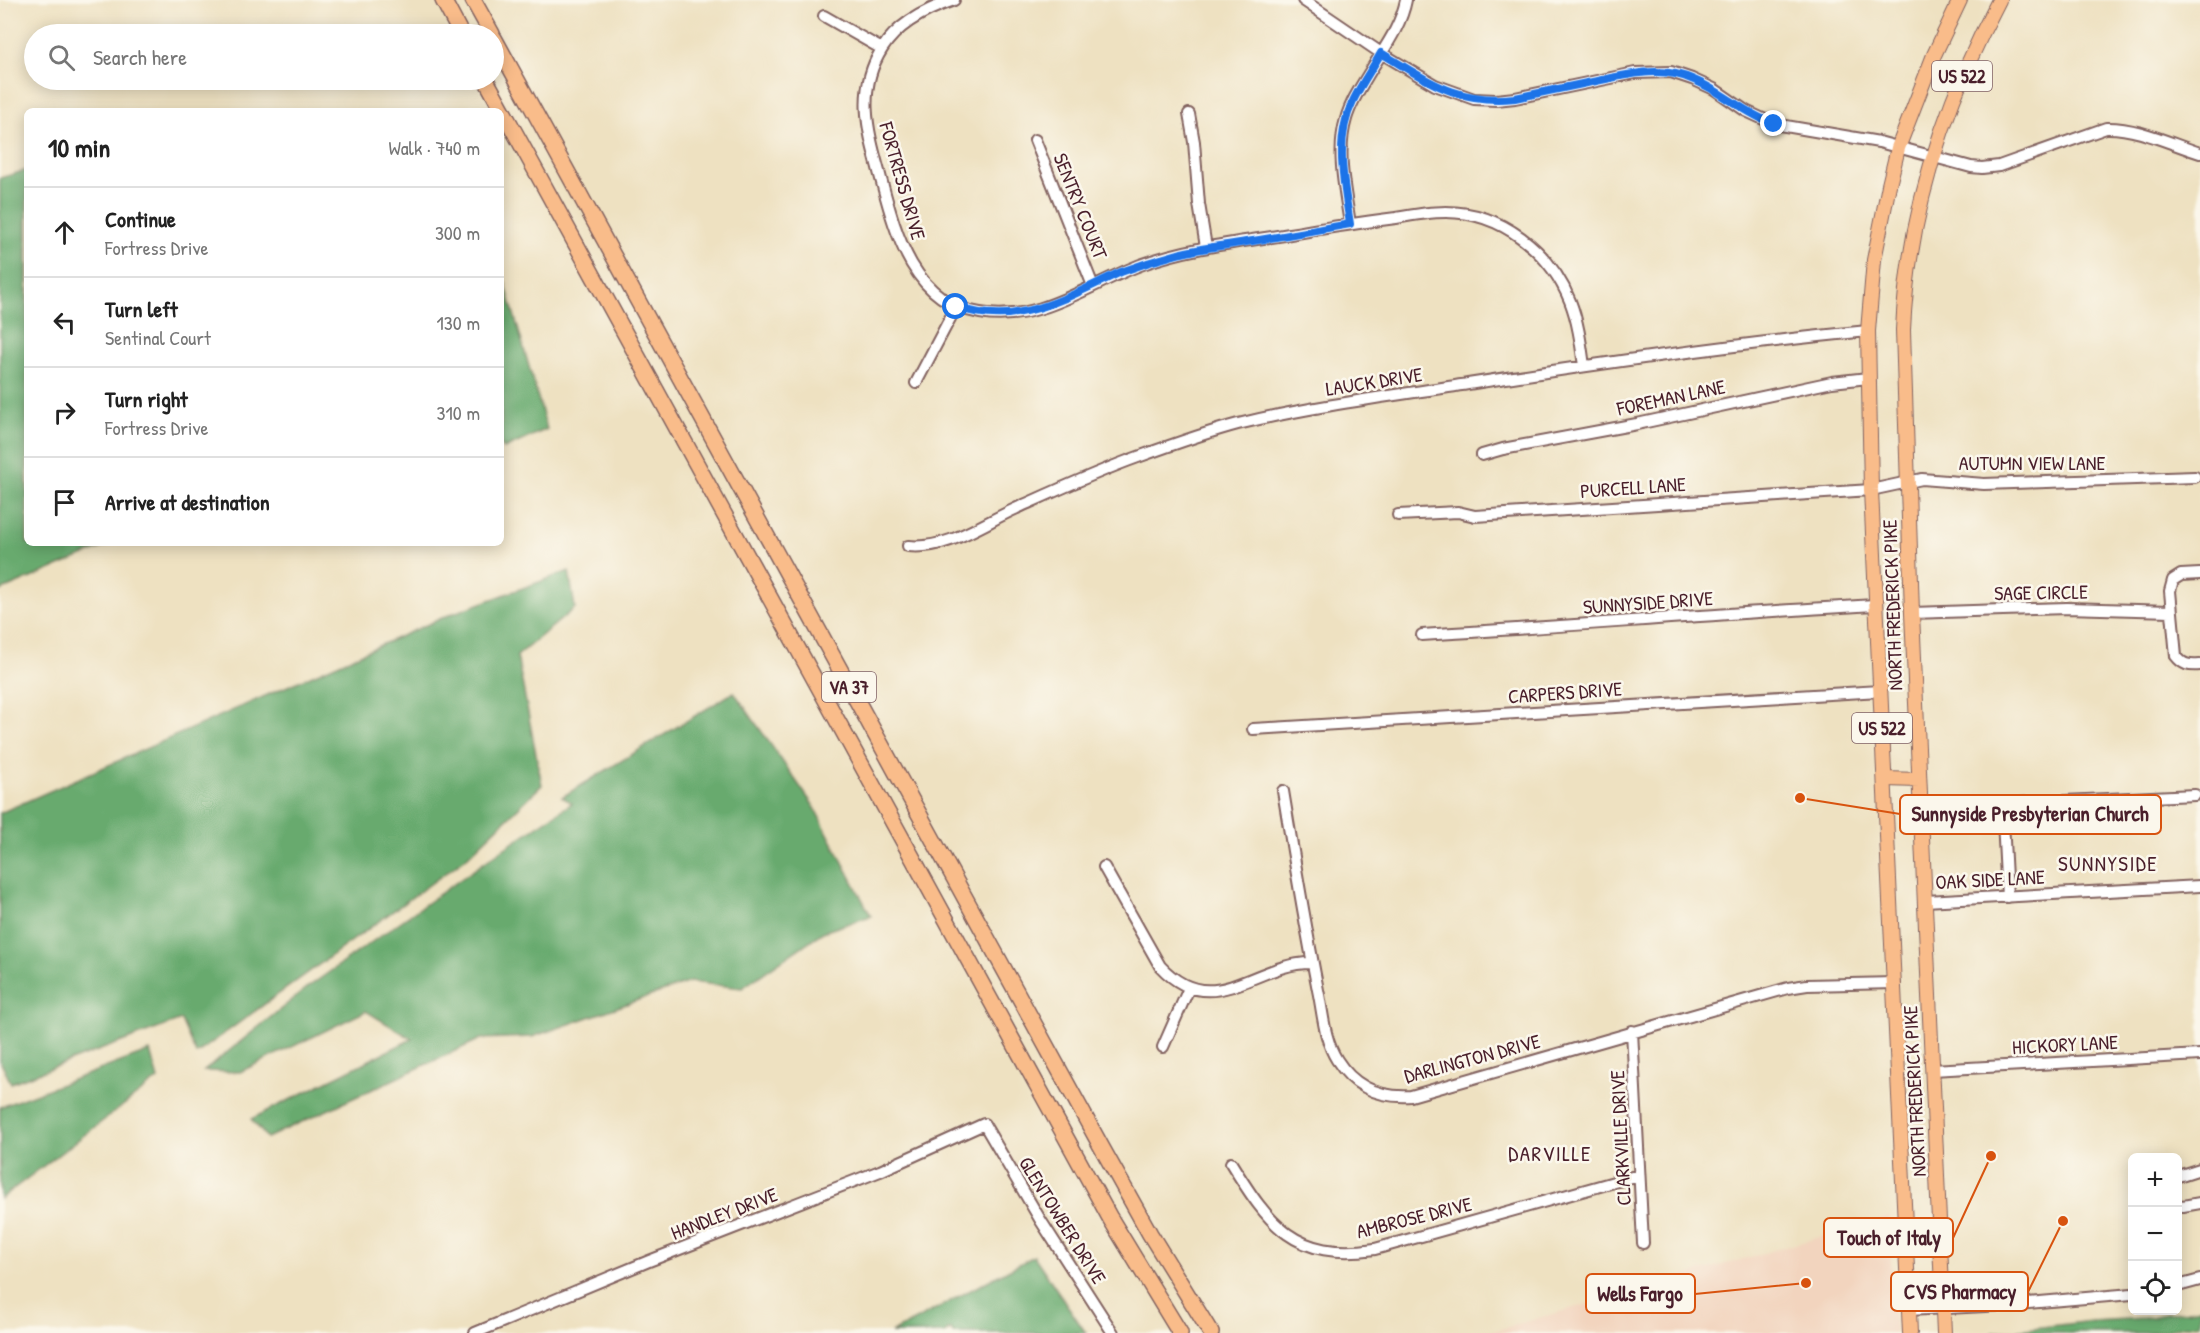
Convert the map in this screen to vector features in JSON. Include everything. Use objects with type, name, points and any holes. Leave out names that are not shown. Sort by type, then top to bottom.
[{"type":"highway","points":[[442,0],[455,24]]},
{"type":"highway","name":"VA 37","points":[[473,0],[486,24]]},
{"type":"highway","name":"VA 37","points":[[504,56],[1079,1108],[1150,1234],[1211,1333]]},
{"type":"highway","name":"VA 37","points":[[491,90],[501,108]]},
{"type":"highway","name":"VA 37","points":[[504,113],[1110,1218],[1180,1333]]},
{"type":"main road","name":"NORTH FREDERICK PIKE","points":[[1910,1333],[1871,490],[1868,331],[1874,260],[1898,148],[1934,55],[1960,0]]},
{"type":"main road","name":"NORTH FREDERICK PIKE","points":[[1944,1333],[1906,482],[1904,299],[1916,226],[1933,156],[1963,74],[1999,0]]},
{"type":"main road","points":[[1885,779],[1918,780]]},
{"type":"street","name":"FORTRESS DRIVE","points":[[954,0],[919,14],[902,27],[882,49],[871,75],[866,94],[865,112],[868,133],[902,249],[913,267],[940,296],[956,307],[983,314],[1011,315],[1046,306],[1145,263],[1206,247],[1243,243],[1350,224],[1447,212],[1481,217],[1509,229],[1538,251],[1562,283],[1576,320],[1584,366]]},
{"type":"street","points":[[1303,0],[1381,53],[1435,85],[1474,99],[1515,98],[1635,73],[1671,72],[1714,89],[1746,111],[1774,124],[1879,142],[1971,167],[1990,167],[2008,163],[2097,130],[2118,127],[2200,153]]},
{"type":"street","points":[[1350,224],[1344,185],[1342,135],[1352,102],[1399,23],[1406,0]]},
{"type":"street","points":[[824,16],[882,49]]},
{"type":"street","points":[[1189,114],[1194,142],[1198,204],[1206,247]]},
{"type":"street","name":"SENTRY COURT","points":[[1035,140],[1093,286]]},
{"type":"street","points":[[916,383],[956,307]]},
{"type":"street","name":"LAUCK DRIVE","points":[[908,546],[928,546],[948,542],[1042,497],[1136,458],[1233,425],[1350,403],[1584,366],[1758,342],[1868,331]]},
{"type":"street","name":"FOREMAN LANE","points":[[1482,455],[1832,382],[1868,378]]},
{"type":"street","name":"AUTUMN VIEW LANE","points":[[1871,490],[1922,478],[1984,484],[2195,477]]},
{"type":"street","name":"PURCELL LANE","points":[[1398,514],[1458,512],[1475,516],[1871,490]]},
{"type":"street","points":[[2200,574],[2181,575],[2173,580],[2170,591],[2176,656],[2188,666],[2200,665]]},
{"type":"street","name":"SUNNYSIDE DRIVE","points":[[1422,635],[1877,605]]},
{"type":"street","name":"SAGE CIRCLE","points":[[1912,613],[2067,608],[2171,611]]},
{"type":"street","name":"CARPERS DRIVE","points":[[1253,729],[1880,691]]},
{"type":"street","name":"DARLINGTON DRIVE","points":[[1283,791],[1312,963],[1327,1036],[1336,1058],[1353,1079],[1364,1087],[1383,1095],[1411,1096],[1788,988],[1807,985],[1895,983]]},
{"type":"street","points":[[2007,897],[2003,820],[2013,805],[2195,795]]},
{"type":"street","points":[[1104,867],[1160,966],[1171,978],[1189,988],[1200,991],[1219,991],[1291,964],[1312,963]]},
{"type":"street","name":"OAK SIDE LANE","points":[[1925,901],[2200,886]]},
{"type":"street","points":[[1163,1047],[1189,988]]},
{"type":"street","name":"CLARKVILLE DRIVE","points":[[1632,1031],[1643,1243]]},
{"type":"street","name":"HICKORY LANE","points":[[1932,1070],[2200,1055]]},
{"type":"street","name":"HANDLEY DRIVE","points":[[475,1333],[650,1261],[880,1171],[984,1124]]},
{"type":"street","name":"GLENTOWBER DRIVE","points":[[984,1124],[1041,1221],[1113,1333]]},
{"type":"street","name":"AMBROSE DRIVE","points":[[1231,1163],[1262,1210],[1282,1231],[1305,1245],[1345,1252],[1375,1249],[1639,1175]]},
{"type":"street","points":[[2182,1175],[2200,1169]]},
{"type":"street","points":[[2182,1206],[2200,1203]]},
{"type":"street","points":[[2182,1285],[2200,1280]]},
{"type":"street","points":[[1908,1310],[2128,1294]]},
{"type":"shaded area","points":[[1889,1217],[1895,1333],[1487,1333]]},
{"type":"green space","points":[[24,171],[24,546],[106,546],[0,591],[0,178]]},
{"type":"green space","points":[[504,279],[547,429],[504,449]]},
{"type":"green space","points":[[569,571],[575,608],[517,656],[542,785],[466,858],[196,1054],[181,1020],[11,1083],[0,1061],[0,813],[451,614]]},
{"type":"green space","points":[[734,692],[813,805],[871,916],[823,932],[742,988],[690,982],[532,1037],[481,1039],[267,1138],[251,1119],[412,1039],[366,1011],[240,1072],[204,1071],[308,987],[572,803],[562,797]]},
{"type":"green space","points":[[150,1051],[158,1079],[0,1199],[0,1107]]},
{"type":"green space","points":[[1034,1256],[1086,1333],[953,1333],[951,1329],[944,1333],[891,1333]]},
{"type":"green space","points":[[2200,1308],[2200,1323],[2148,1333],[1992,1333],[2092,1321],[2182,1315],[2182,1311]]},
{"type":"place","name":"Sunnyside Presbyterian Church","points":[[1800,798]]},
{"type":"place","name":"Touch of Italy","points":[[1991,1156]]},
{"type":"place","name":"CVS Pharmacy","points":[[2063,1221]]},
{"type":"place","name":"Wells Fargo","points":[[1806,1283]]},
{"type":"district","name":"SUNNYSIDE","points":[[2108,863]]},
{"type":"district","name":"DARVILLE","points":[[1550,1153]]},
{"type":"route","points":[[956,307],[967,311],[997,315],[1030,311],[1070,297],[1145,263],[1177,254],[1206,247],[1243,243],[1350,224],[1344,185],[1342,135],[1352,102],[1381,53],[1435,85],[1474,99],[1515,98],[1635,73],[1671,72],[1714,89],[1733,104],[1774,124]]}]
